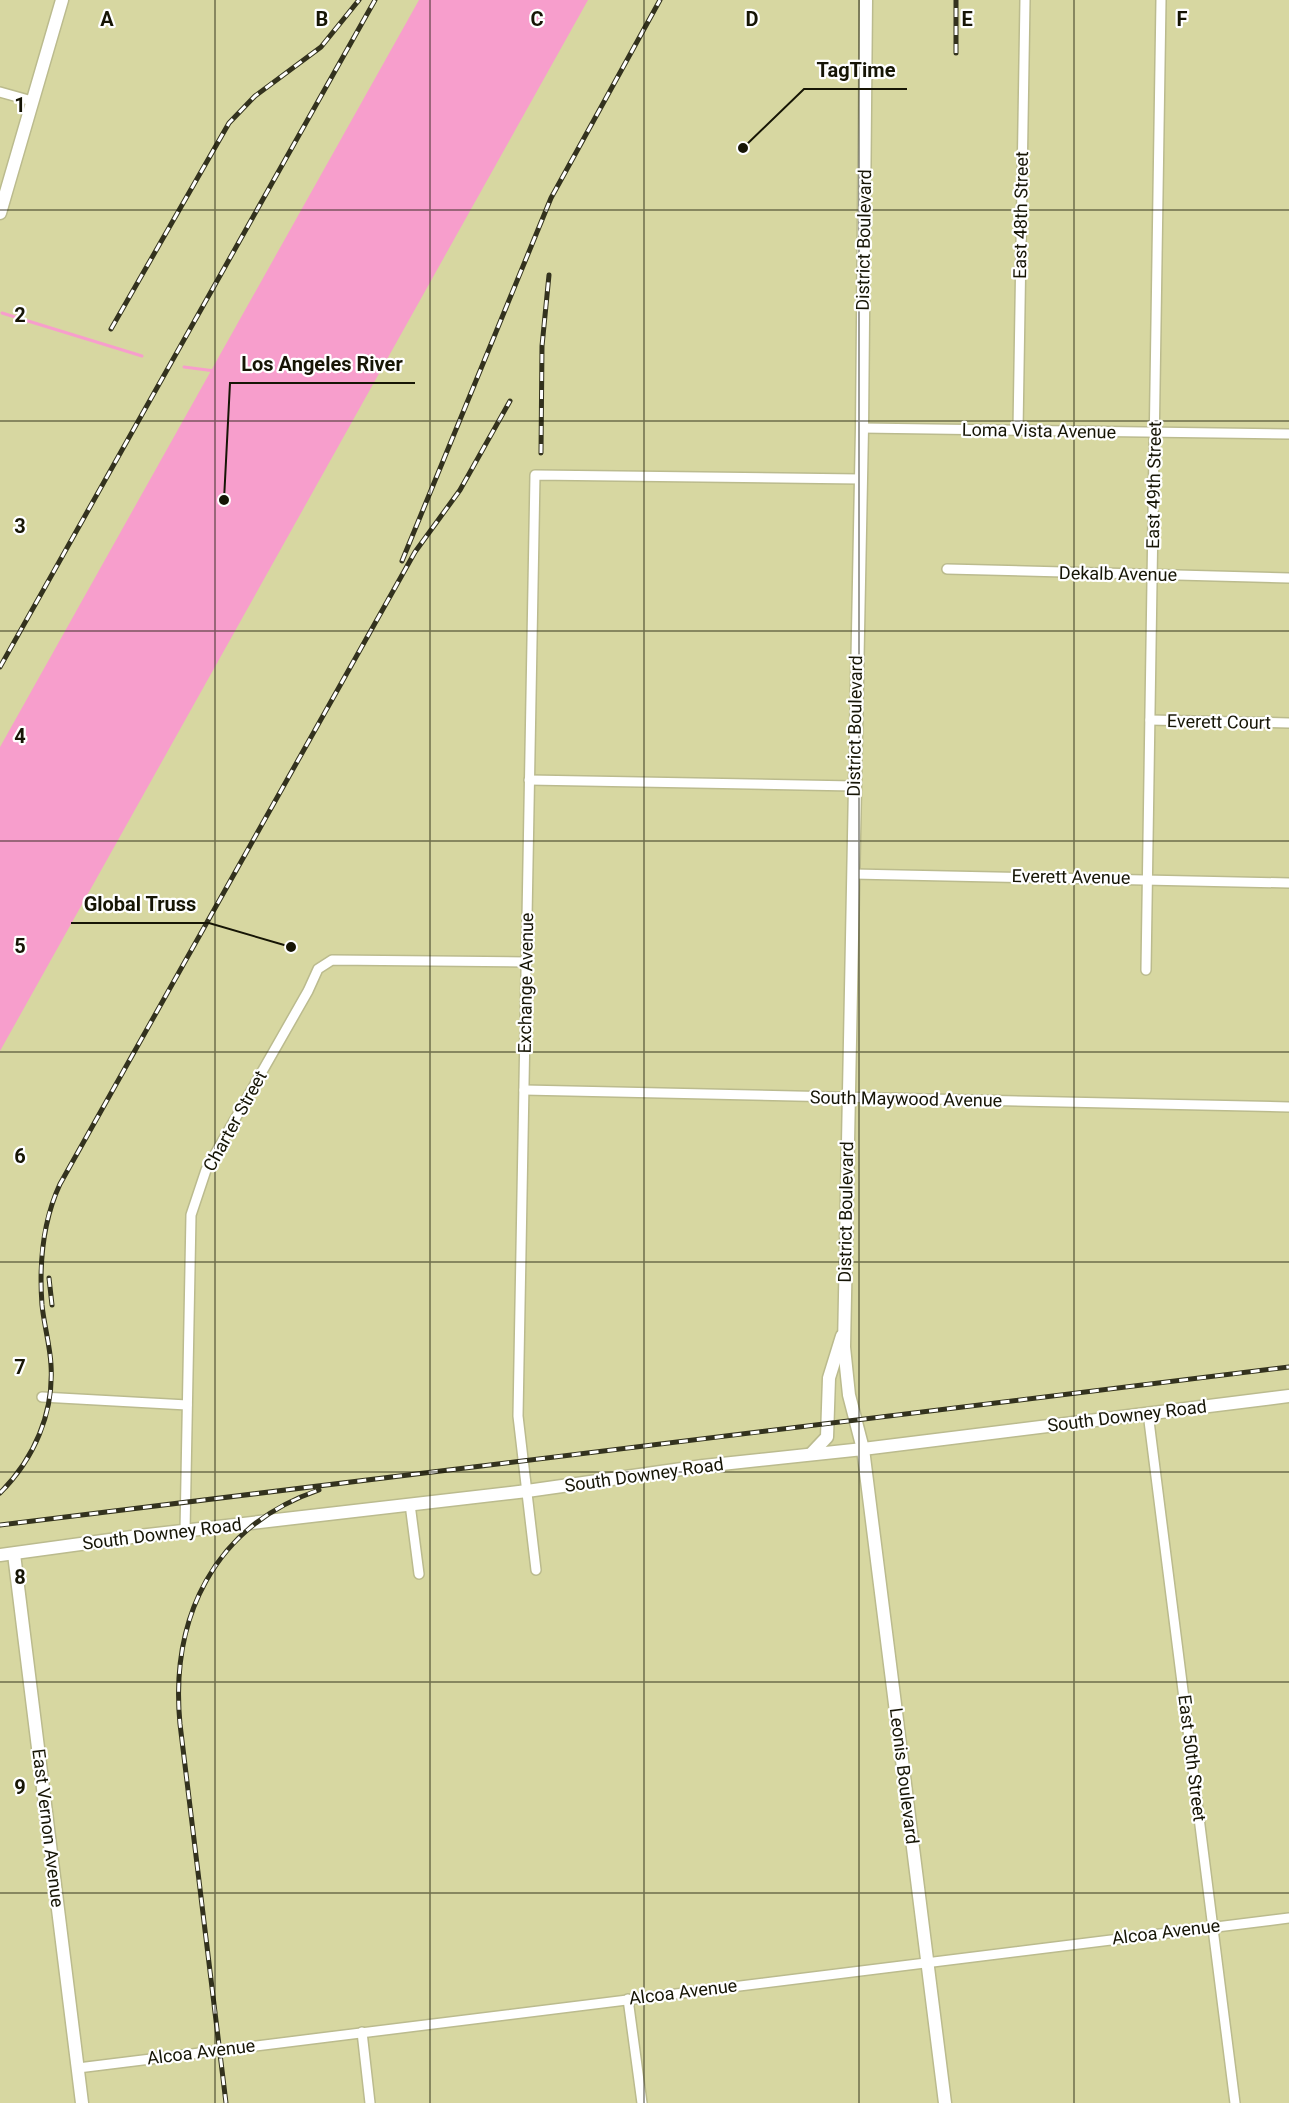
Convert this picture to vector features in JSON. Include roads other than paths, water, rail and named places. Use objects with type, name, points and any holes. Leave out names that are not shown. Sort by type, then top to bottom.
[{"type":"main road","points":[[0,213],[62,0]]},
{"type":"main road","name":"District Boulevard","points":[[862,1449],[845,1374],[844,1332],[862,428],[866,0]]},
{"type":"main road","points":[[810,1454],[827,1437],[829,1378],[834,1354],[844,1332]]},
{"type":"main road","name":"South Downey Road","points":[[0,1555],[1289,1396]]},
{"type":"main road","name":"Leonis Boulevard","points":[[862,1449],[945,2103]]},
{"type":"main road","name":"East Vernon Avenue","points":[[14,1554],[82,2103]]},
{"type":"street","name":"East 48th Street","points":[[1018,430],[1025,0]]},
{"type":"street","name":"East 49th Street","points":[[1146,970],[1161,0]]},
{"type":"street","points":[[0,92],[32,101]]},
{"type":"street","name":"Loma Vista Avenue","points":[[862,428],[1289,434]]},
{"type":"street","name":"Exchange Avenue","points":[[536,1570],[518,1416],[535,475],[860,479]]},
{"type":"street","name":"Dekalb Avenue","points":[[947,569],[1289,578]]},
{"type":"street","name":"Everett Court","points":[[1150,720],[1289,723]]},
{"type":"street","points":[[529,780],[854,786]]},
{"type":"street","name":"Everett Avenue","points":[[853,874],[1147,878],[1289,883]]},
{"type":"street","name":"Charter Street","points":[[186,1531],[191,1215],[206,1170],[318,969],[332,960],[526,962]]},
{"type":"street","name":"South Maywood Avenue","points":[[524,1090],[1289,1107]]},
{"type":"street","points":[[42,1397],[188,1405]]},
{"type":"street","name":"East 50th Street","points":[[1148,1413],[1235,2103]]},
{"type":"street","points":[[410,1504],[419,1574]]},
{"type":"street","name":"Alcoa Avenue","points":[[78,2068],[927,1961],[1289,1918]]},
{"type":"street","points":[[628,1999],[642,2103]]},
{"type":"street","points":[[362,2032],[370,2103]]},
{"type":"waterway","points":[[2,313],[142,356]]},
{"type":"waterway","points":[[184,367],[215,371]]},
{"type":"railway","points":[[111,329],[229,123],[255,96],[321,47],[359,0]]},
{"type":"railway","points":[[0,667],[375,0]]},
{"type":"railway","points":[[402,561],[551,198],[660,0]]},
{"type":"railway","points":[[956,0],[956,53]]},
{"type":"railway","points":[[541,453],[542,346],[549,275]]},
{"type":"railway","points":[[0,1493],[12,1480],[32,1450],[45,1418],[49,1400],[51,1365],[42,1305],[41,1274],[43,1244],[49,1214],[60,1184],[415,552],[460,490],[510,401]]},
{"type":"railway","points":[[49,1278],[52,1305]]},
{"type":"railway","points":[[0,1525],[1289,1367]]},
{"type":"railway","points":[[226,2103],[180,1724],[179,1685],[183,1648],[192,1613],[206,1581],[226,1552],[251,1527],[282,1506],[319,1490]]},
{"type":"place","name":"TagTime","points":[[743,148]]},
{"type":"place","name":"Los Angeles River","points":[[224,500]]},
{"type":"place","name":"Global Truss","points":[[291,947]]}]
